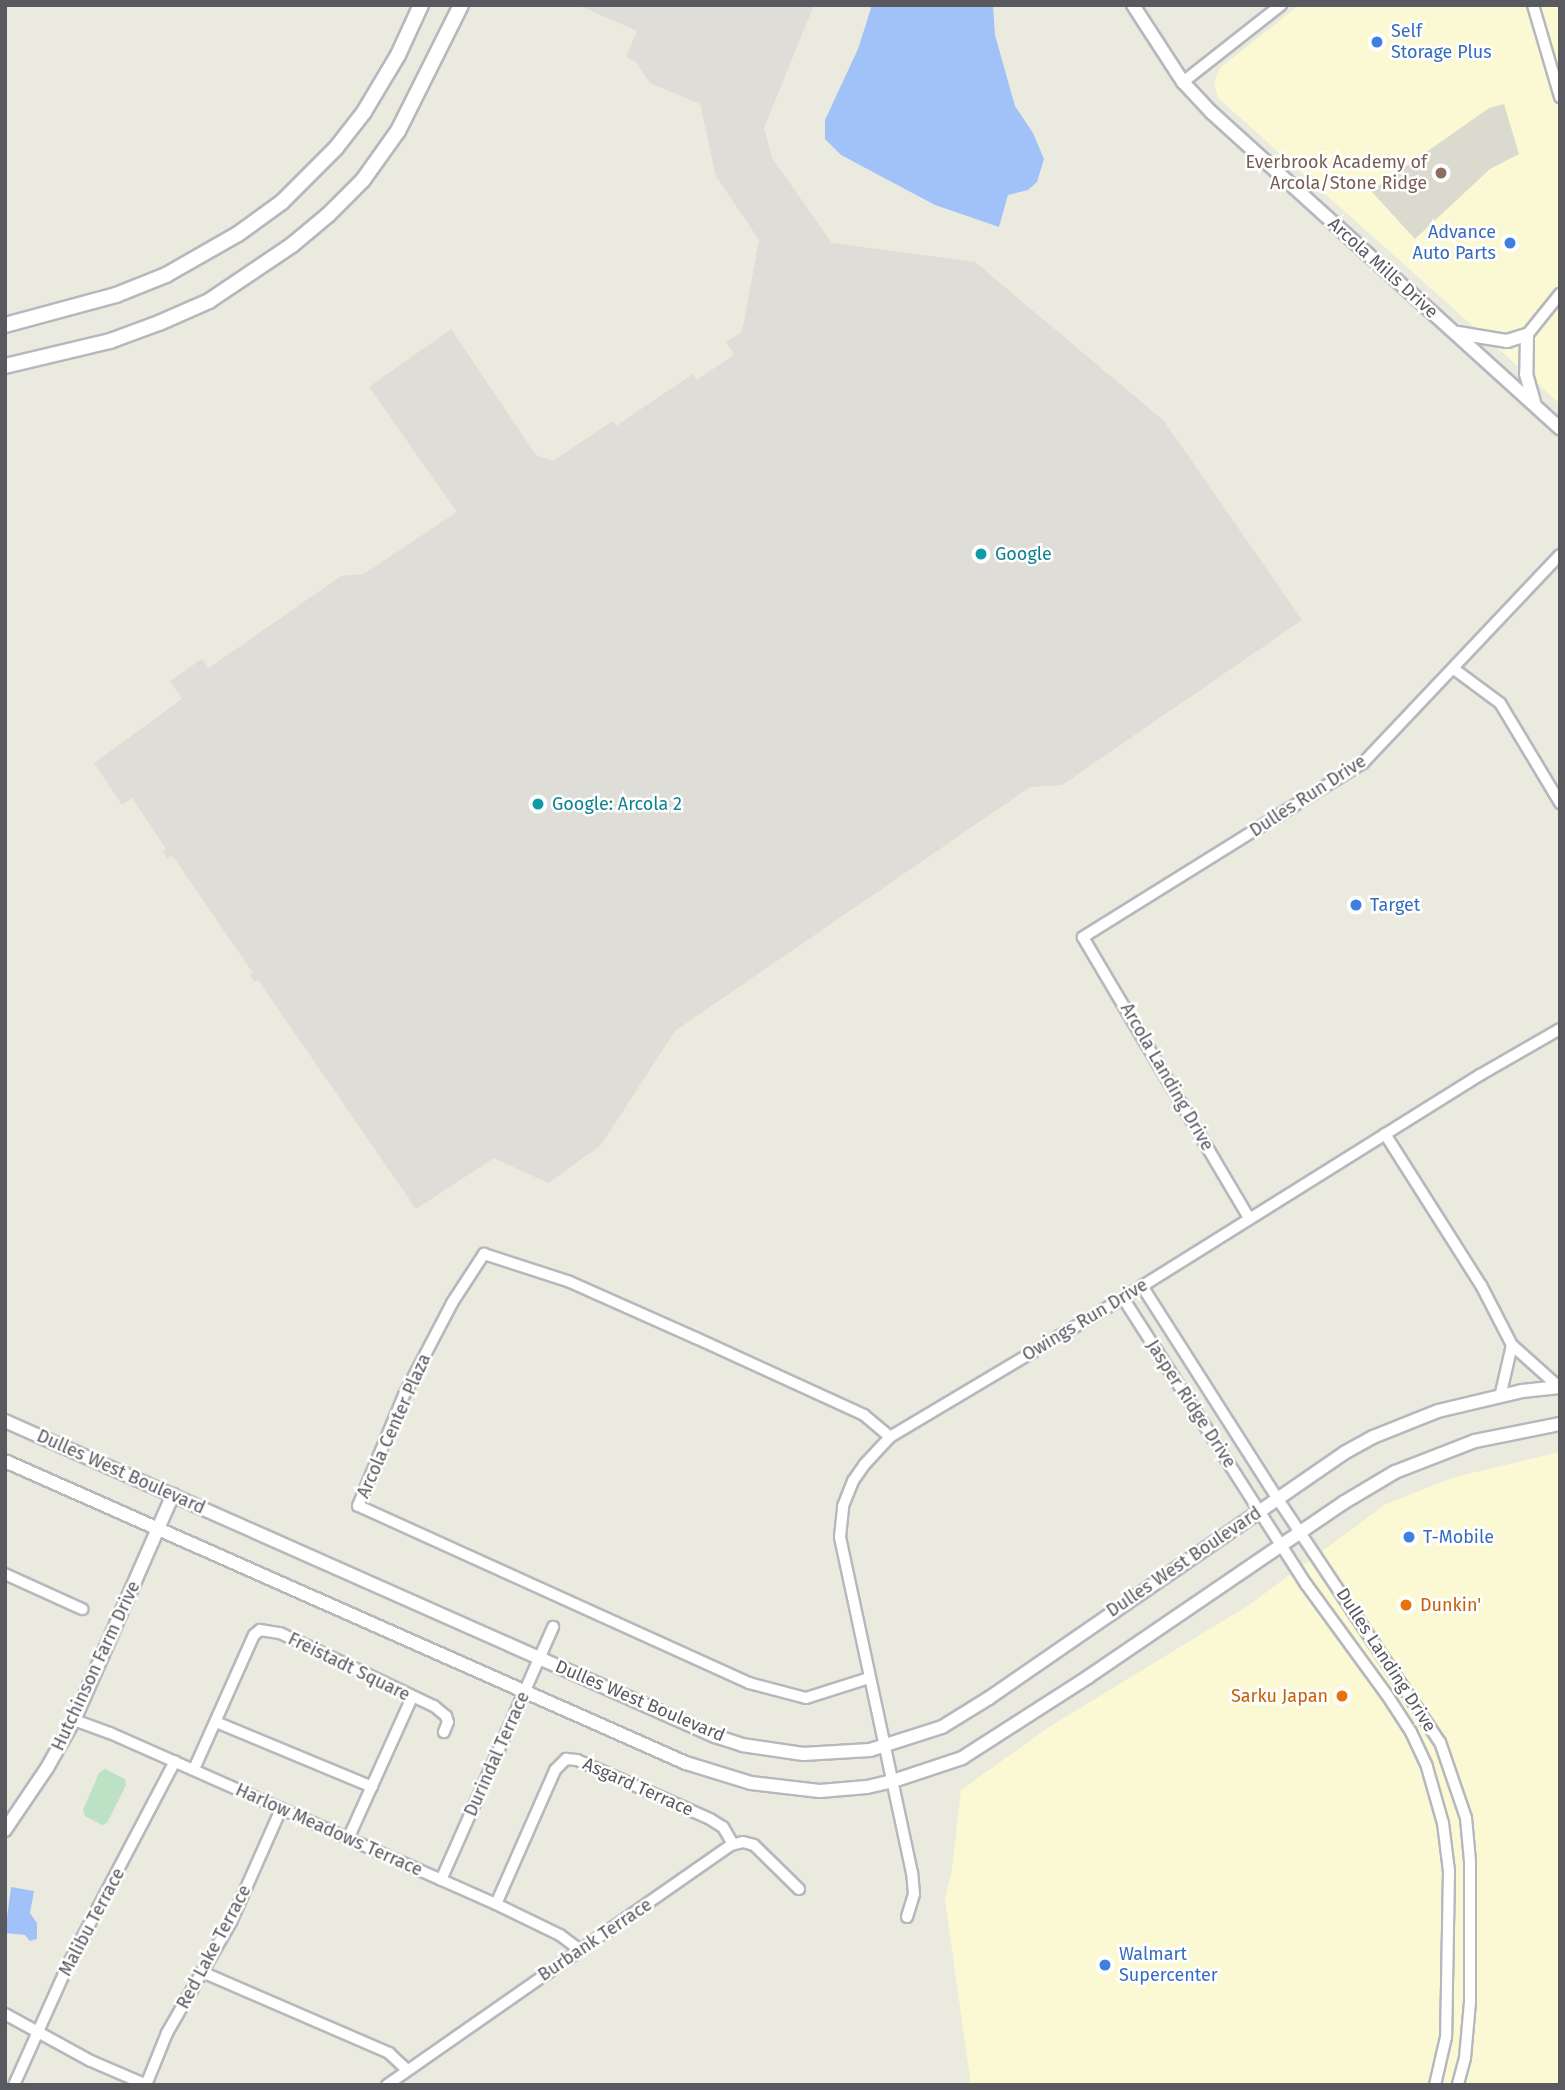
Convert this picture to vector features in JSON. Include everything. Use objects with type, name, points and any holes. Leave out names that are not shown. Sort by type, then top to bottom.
[{"type":"main road","points":[[5,325],[139,287],[211,251],[282,202],[336,148],[363,112],[398,55],[421,5]]},
{"type":"main road","points":[[5,366],[110,341],[209,302],[292,245],[328,215],[363,180],[398,131],[461,5]]},
{"type":"street","name":"Arcola Mills Drive","points":[[1133,5],[1184,82],[1211,112],[1560,429]]},
{"type":"street","points":[[1184,82],[1282,5]]},
{"type":"street","points":[[1533,5],[1560,96]]},
{"type":"street","points":[[1454,332],[1507,341],[1527,335],[1560,294]]},
{"type":"street","points":[[1527,335],[1526,374],[1537,408]]},
{"type":"street","name":"Dulles Run Drive","points":[[1083,937],[1353,771],[1400,727],[1560,555]]},
{"type":"street","points":[[1454,669],[1500,703],[1560,803]]},
{"type":"street","name":"Arcola Landing Drive","points":[[1083,937],[1249,1218]]},
{"type":"street","name":"Owings Run Drive","points":[[907,1917],[914,1894],[912,1873],[843,1559],[841,1521],[853,1481],[890,1437],[1123,1298],[1385,1134],[1560,1029]]},
{"type":"street","points":[[1385,1134],[1481,1285],[1512,1345],[1559,1387]]},
{"type":"street","name":"Arcola Center Plaza","points":[[869,1678],[806,1698],[749,1683],[358,1506],[404,1395],[452,1303],[484,1254],[570,1282],[696,1338],[864,1415],[890,1437]]},
{"type":"street","name":"Jasper Ridge Drive","points":[[1142,1286],[1277,1498]]},
{"type":"street","name":"Jasper Ridge Drive","points":[[1123,1298],[1259,1511]]},
{"type":"street","points":[[1500,1396],[1512,1345]]},
{"type":"street","name":"Dulles West Boulevard","points":[[5,1421],[715,1736],[742,1745],[803,1754],[856,1752],[886,1746],[928,1732],[962,1716],[1277,1498],[1373,1437],[1438,1411],[1500,1396],[1559,1387]]},
{"type":"street","name":"Dulles West Boulevard","points":[[5,1461],[723,1776],[774,1788],[820,1791],[893,1782],[937,1769],[980,1748],[1369,1487],[1422,1460],[1497,1435],[1560,1423]]},
{"type":"street","name":"Hutchinson Farm Drive","points":[[6,1827],[47,1768],[74,1720],[173,1495]]},
{"type":"street","name":"Dulles Landing Drive","points":[[1277,1498],[1428,1720],[1457,1784],[1466,1818],[1471,1887],[1469,2026],[1458,2085]]},
{"type":"street","name":"Dulles Landing Drive","points":[[1259,1511],[1411,1732],[1437,1795],[1449,1871],[1446,2037],[1435,2085]]},
{"type":"street","points":[[5,1574],[82,1609]]},
{"type":"street","name":"Durindal Terrace","points":[[441,1880],[553,1628]]},
{"type":"street","name":"Freistadt Square","points":[[194,1769],[254,1635],[260,1630],[280,1633],[442,1711],[448,1722],[444,1732]]},
{"type":"street","points":[[348,1839],[412,1697]]},
{"type":"street","name":"Harlow Meadows Terrace","points":[[74,1720],[194,1769],[496,1904],[560,1935],[580,1950]]},
{"type":"street","points":[[216,1722],[372,1787]]},
{"type":"street","name":"Asgard Terrace","points":[[496,1904],[555,1770],[566,1759],[578,1760],[710,1819],[723,1827],[733,1844]]},
{"type":"street","name":"Malibu Terrace","points":[[14,2085],[68,1965],[175,1761]]},
{"type":"street","name":"Red Lake Terrace","points":[[147,2085],[167,2033],[231,1922],[281,1809]]},
{"type":"street","points":[[733,1844],[743,1842],[754,1845],[782,1869],[799,1889]]},
{"type":"street","name":"Burbank Terrace","points":[[387,2085],[733,1844]]},
{"type":"street","points":[[202,1972],[389,2053],[407,2070]]},
{"type":"street","points":[[5,2014],[36,2034],[147,2085]]},
{"type":"shaded area","points":[[578,5],[814,5],[764,128],[772,158],[832,243],[975,262],[1164,421],[1302,620],[1062,785],[1030,787],[675,1031],[601,1145],[548,1183],[494,1158],[416,1209],[258,980],[254,982],[250,975],[253,973],[172,855],[167,858],[163,852],[166,849],[132,798],[122,805],[94,763],[182,699],[170,681],[202,659],[209,668],[341,576],[364,574],[457,512],[369,387],[451,329],[536,455],[553,461],[613,421],[616,426],[693,374],[697,380],[734,355],[726,342],[742,332],[759,240],[716,176],[700,104],[650,83],[635,61],[626,57],[637,31]]},
{"type":"shaded area","points":[[1299,5],[1560,5],[1560,404],[1218,98],[1214,82],[1220,68]]},
{"type":"shaded area","name":"Everbrook Academy of Arcola/Stone Ridge","points":[[1504,104],[1519,154],[1490,169],[1415,239],[1371,191],[1489,108]]},
{"type":"shaded area","points":[[1560,1452],[1560,2085],[971,2085],[945,1900],[952,1870],[961,1790],[1049,1727],[1249,1605],[1386,1504],[1455,1477]]},
{"type":"green space","points":[[105,1769],[125,1779],[126,1785],[107,1823],[102,1825],[85,1816],[83,1810],[99,1773]]},
{"type":"water","points":[[872,5],[993,5],[995,35],[1015,106],[1033,133],[1044,159],[1037,182],[1028,190],[1008,195],[999,227],[935,205],[841,155],[825,139],[825,120],[858,49]]},
{"type":"water","points":[[11,1887],[34,1891],[30,1913],[37,1923],[37,1939],[30,1941],[25,1935],[5,1933]]},
{"type":"place","name":"Self Storage Plus","points":[[1377,42]]},
{"type":"place","name":"Everbrook Academy of Arcola/Stone Ridge","points":[[1441,173]]},
{"type":"place","name":"Advance Auto Parts","points":[[1510,243]]},
{"type":"place","name":"Google","points":[[981,554]]},
{"type":"place","name":"Google: Arcola 2","points":[[538,804]]},
{"type":"place","name":"Target","points":[[1356,905]]},
{"type":"place","name":"T-Mobile","points":[[1409,1537]]},
{"type":"place","name":"Dunkin'","points":[[1406,1605]]},
{"type":"place","name":"Sarku Japan","points":[[1342,1696]]},
{"type":"place","name":"Walmart Supercenter","points":[[1105,1965]]}]
